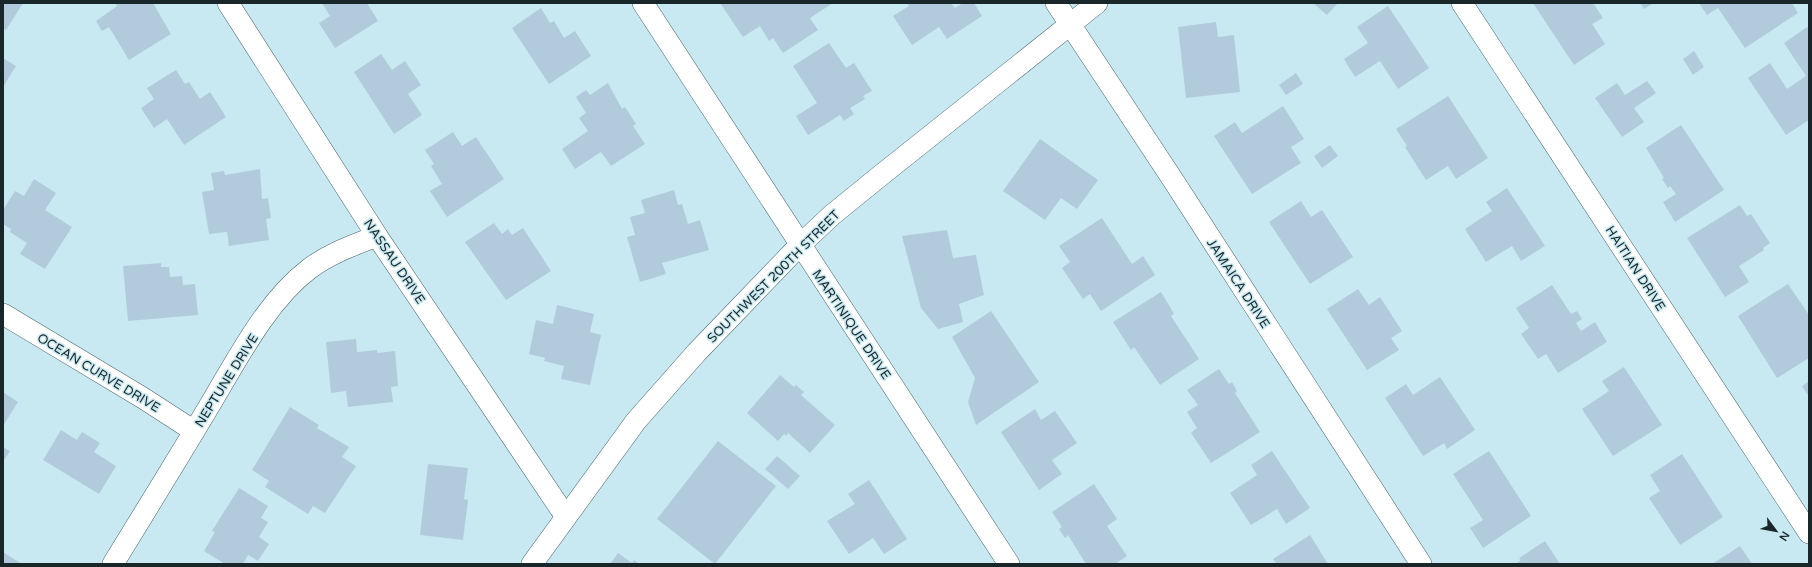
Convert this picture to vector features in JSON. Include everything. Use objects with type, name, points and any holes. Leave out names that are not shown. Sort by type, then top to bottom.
[{"type":"street","name":"NASSAU DRIVE","points":[[228,3],[377,236],[566,517]]},
{"type":"street","name":"MARTINIQUE DRIVE","points":[[643,3],[1009,564]]},
{"type":"street","name":"JAMAICA DRIVE","points":[[1056,3],[1174,180],[1421,564]]},
{"type":"street","name":"SOUTHWEST 200TH STREET","points":[[532,564],[606,460],[645,410],[697,352],[800,245],[832,215],[1097,3]]},
{"type":"street","name":"HAITIAN DRIVE","points":[[1462,3],[1809,534]]},
{"type":"street","name":"NEPTUNE DRIVE","points":[[113,564],[238,359],[286,290],[309,269],[325,259],[377,236]]},
{"type":"street","name":"OCEAN CURVE DRIVE","points":[[3,314],[125,387],[194,431]]},
{"type":"building","points":[[3,3],[23,3],[6,30],[3,30]]},
{"type":"building","points":[[115,3],[153,3],[171,34],[129,60],[109,27],[102,31],[96,21],[117,6]]},
{"type":"building","points":[[322,3],[367,3],[378,21],[335,48],[319,23],[330,16]]},
{"type":"building","points":[[720,3],[833,3],[810,18],[818,30],[783,53],[773,38],[769,41],[760,26],[743,37]]},
{"type":"building","points":[[907,3],[951,3],[955,8],[963,3],[974,3],[982,16],[947,39],[939,27],[912,45],[893,16],[909,6]]},
{"type":"building","points":[[1313,3],[1338,3],[1327,15]]},
{"type":"building","points":[[1533,3],[1593,3],[1603,18],[1592,24],[1605,44],[1574,65]]},
{"type":"building","points":[[1640,3],[1654,3],[1644,9]]},
{"type":"building","points":[[1699,3],[1792,3],[1798,13],[1745,48],[1718,8],[1707,15]]},
{"type":"building","points":[[1388,6],[1429,68],[1398,89],[1380,61],[1355,77],[1344,59],[1368,43],[1357,27]]},
{"type":"building","points":[[541,8],[550,23],[554,21],[564,38],[575,31],[591,56],[549,84],[512,28]]},
{"type":"building","points":[[1216,22],[1218,37],[1234,35],[1240,92],[1186,98],[1178,27]]},
{"type":"building","points":[[1807,27],[1809,29],[1809,120],[1786,135],[1748,78],[1770,63],[1787,89],[1806,76],[1784,43]]},
{"type":"building","points":[[829,43],[846,68],[854,63],[872,91],[863,96],[865,99],[850,108],[854,114],[844,121],[840,115],[808,135],[796,116],[817,103],[793,66]]},
{"type":"building","points":[[1694,51],[1704,67],[1693,75],[1683,59]]},
{"type":"building","points":[[381,54],[392,70],[405,61],[421,85],[408,94],[422,115],[394,134],[354,72]]},
{"type":"building","points":[[3,58],[16,66],[3,87]]},
{"type":"building","points":[[176,70],[185,84],[189,82],[200,99],[210,92],[226,117],[184,145],[167,119],[154,128],[141,108],[154,99],[147,88]]},
{"type":"building","points":[[1296,73],[1303,84],[1286,95],[1279,85]]},
{"type":"building","points":[[1647,81],[1656,93],[1634,108],[1644,122],[1622,137],[1595,98],[1617,83],[1625,95]]},
{"type":"building","points":[[608,83],[622,109],[625,107],[636,124],[633,126],[645,144],[611,166],[601,152],[575,169],[562,149],[588,131],[579,118],[586,113],[576,97],[586,90],[590,95]]},
{"type":"building","points":[[1448,96],[1488,158],[1456,179],[1448,166],[1426,180],[1405,147],[1407,146],[1396,129]]},
{"type":"building","points":[[1283,106],[1304,139],[1291,147],[1301,163],[1252,194],[1214,136],[1235,122],[1242,133]]},
{"type":"building","points":[[1681,125],[1724,190],[1675,222],[1663,202],[1676,194],[1670,186],[1668,188],[1662,179],[1664,178],[1646,148]]},
{"type":"building","points":[[453,132],[462,146],[476,137],[504,179],[447,217],[430,191],[442,184],[431,166],[434,164],[425,150]]},
{"type":"building","points":[[1040,139],[1098,180],[1077,209],[1061,198],[1045,220],[1003,191]]},
{"type":"building","points":[[1330,145],[1338,156],[1322,168],[1314,156]]},
{"type":"building","points":[[260,169],[262,199],[268,198],[271,218],[266,219],[269,240],[229,246],[227,232],[209,234],[202,192],[214,190],[211,173],[224,171],[225,175]]},
{"type":"building","points":[[34,179],[56,193],[45,210],[72,227],[45,269],[20,254],[27,243],[10,232],[11,229],[3,224],[3,210],[15,191],[24,196]]},
{"type":"building","points":[[1507,188],[1545,246],[1521,261],[1512,246],[1486,262],[1465,229],[1492,211],[1486,202]]},
{"type":"building","points":[[674,190],[678,205],[682,204],[688,224],[700,220],[709,250],[662,263],[666,274],[640,282],[627,237],[635,235],[630,217],[645,213],[641,200]]},
{"type":"building","points":[[1301,201],[1311,217],[1322,210],[1353,257],[1310,284],[1269,222]]},
{"type":"building","points":[[1740,205],[1747,216],[1751,214],[1770,243],[1763,248],[1764,250],[1739,266],[1749,282],[1725,297],[1687,238]]},
{"type":"building","points":[[1102,218],[1132,264],[1143,256],[1155,275],[1101,311],[1090,294],[1083,299],[1062,268],[1070,262],[1059,246]]},
{"type":"building","points":[[494,223],[502,234],[508,229],[512,235],[523,228],[551,271],[506,300],[465,242]]},
{"type":"building","points":[[947,230],[953,258],[976,255],[984,295],[959,304],[963,322],[938,329],[921,308],[902,236]]},
{"type":"building","points":[[161,263],[161,267],[169,267],[170,277],[182,276],[183,285],[195,284],[198,315],[128,321],[123,266]]},
{"type":"building","points":[[1788,284],[1809,315],[1809,358],[1777,378],[1738,316]]},
{"type":"building","points":[[1552,285],[1571,314],[1577,311],[1582,319],[1576,323],[1581,331],[1595,322],[1607,342],[1558,373],[1546,354],[1538,359],[1521,334],[1529,328],[1516,308]]},
{"type":"building","points":[[1358,289],[1369,305],[1380,297],[1402,331],[1391,338],[1399,350],[1367,370],[1327,309]]},
{"type":"building","points":[[1161,292],[1174,314],[1171,316],[1199,359],[1160,385],[1134,347],[1131,350],[1113,322]]},
{"type":"building","points":[[557,305],[594,314],[590,332],[601,335],[590,385],[561,379],[564,366],[544,361],[545,358],[529,354],[536,320],[553,324]]},
{"type":"building","points":[[991,311],[1039,382],[976,425],[968,402],[975,378],[952,337]]},
{"type":"building","points":[[356,339],[357,352],[377,350],[377,353],[395,351],[398,386],[391,387],[393,402],[348,407],[346,391],[331,393],[326,342]]},
{"type":"building","points":[[1624,367],[1662,425],[1613,456],[1582,409],[1609,391],[1602,381]]},
{"type":"building","points":[[1219,369],[1229,384],[1232,382],[1237,391],[1235,393],[1260,432],[1211,463],[1191,433],[1197,428],[1187,412],[1198,405],[1187,390]]},
{"type":"building","points":[[780,375],[794,387],[796,385],[804,392],[801,395],[835,425],[810,453],[788,433],[786,436],[784,434],[778,441],[747,413]]},
{"type":"building","points":[[1440,377],[1475,430],[1447,449],[1444,443],[1423,456],[1385,398],[1406,384],[1413,395]]},
{"type":"building","points":[[1809,381],[1809,397],[1802,386]]},
{"type":"building","points":[[3,392],[18,402],[3,426]]},
{"type":"building","points":[[290,407],[319,425],[317,428],[349,447],[342,457],[356,466],[325,513],[313,506],[308,514],[265,487],[269,481],[252,470]]},
{"type":"building","points":[[1035,409],[1041,420],[1055,411],[1077,443],[1052,460],[1062,474],[1039,490],[1001,432]]},
{"type":"building","points":[[61,430],[77,440],[82,432],[100,443],[94,452],[116,466],[99,494],[43,460]]},
{"type":"building","points":[[718,441],[776,486],[715,564],[657,519]]},
{"type":"building","points":[[3,447],[10,451],[3,462]]},
{"type":"building","points":[[1272,451],[1310,508],[1286,524],[1277,509],[1251,525],[1230,493],[1257,475],[1251,465]]},
{"type":"building","points":[[1489,451],[1531,516],[1483,548],[1470,528],[1483,520],[1453,474]]},
{"type":"building","points":[[1682,454],[1723,517],[1680,545],[1649,498],[1660,491],[1650,475]]},
{"type":"building","points":[[777,456],[800,476],[788,489],[765,469]]},
{"type":"building","points":[[428,464],[468,468],[464,499],[468,500],[463,540],[420,535]]},
{"type":"building","points":[[869,480],[907,539],[884,554],[873,538],[849,554],[827,521],[855,504],[848,494]]},
{"type":"building","points":[[1094,484],[1117,519],[1107,526],[1127,556],[1115,564],[1086,564],[1068,535],[1065,538],[1059,529],[1062,527],[1052,512]]},
{"type":"building","points":[[239,488],[268,506],[261,518],[268,522],[259,537],[269,544],[258,561],[248,555],[243,564],[225,564],[204,551],[215,532],[212,531]]},
{"type":"building","points":[[1310,535],[1328,564],[1277,564],[1273,559]]},
{"type":"building","points":[[1545,541],[1560,564],[1515,564],[1521,560],[1519,558]]},
{"type":"building","points":[[1740,546],[1752,564],[1712,564]]},
{"type":"building","points":[[3,552],[22,564],[3,564]]},
{"type":"building","points":[[618,553],[632,563],[634,560],[639,564],[610,564]]}]
